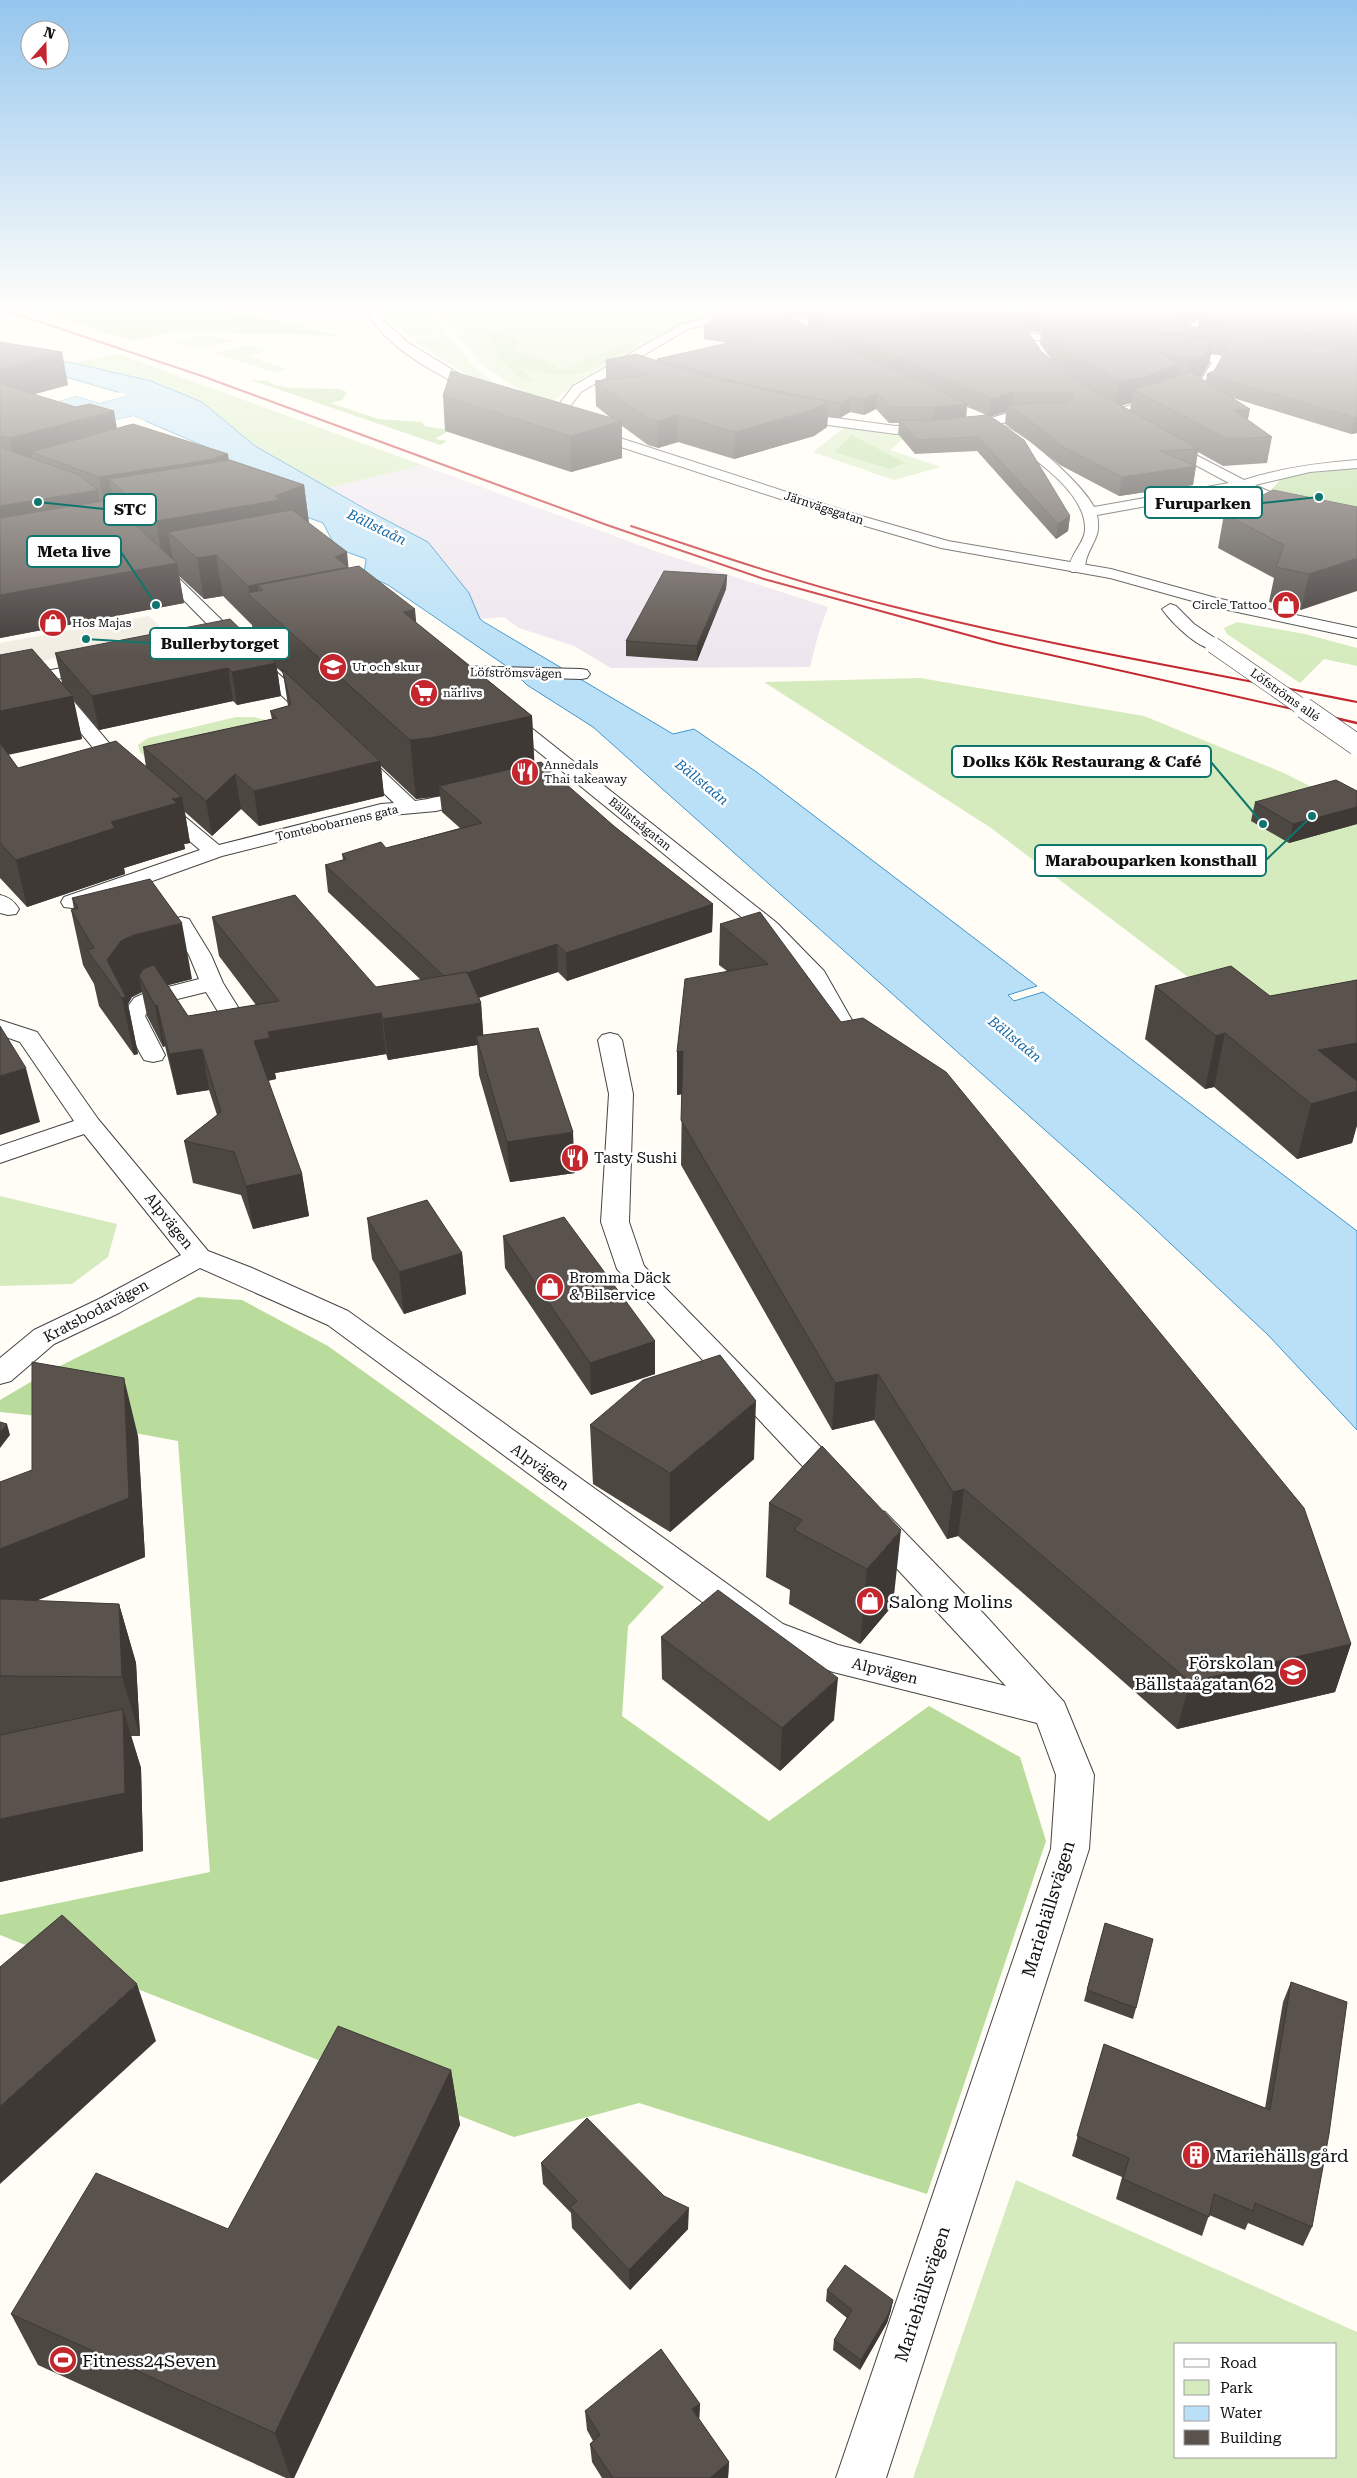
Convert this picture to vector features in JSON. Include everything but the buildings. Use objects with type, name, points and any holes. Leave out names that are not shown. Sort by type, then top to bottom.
[{"type":"street","points":[[866,426],[896,430],[953,426]]},
{"type":"street","points":[[994,426],[1001,429],[1052,468],[1082,497],[1090,512],[1092,532],[1076,562],[1077,569]]},
{"type":"street","name":"Järnvägsgatan","points":[[578,429],[853,518],[946,545],[1110,574],[1192,596],[1211,612]]},
{"type":"street","points":[[1157,439],[1243,485],[1308,515],[1357,526]]},
{"type":"street","points":[[1090,512],[1243,485],[1270,476],[1310,468],[1357,464]]},
{"type":"street","points":[[147,556],[231,639],[323,725]]},
{"type":"street","points":[[160,568],[179,565]]},
{"type":"street","name":"Järnvägsgatan","points":[[1077,569],[1169,608],[1193,615],[1211,612],[1288,618],[1357,633]]},
{"type":"street","name":"Järnvägsgatan","points":[[1169,608],[1166,603],[1170,598],[1192,596]]},
{"type":"street","name":"Löfströms allé","points":[[1169,608],[1188,628],[1357,744]]},
{"type":"street","points":[[1211,612],[1213,645]]},
{"type":"street","points":[[192,647],[310,624]]},
{"type":"street","points":[[0,685],[117,662]]},
{"type":"street","name":"Löfströmsvägen","points":[[443,666],[489,673],[581,674]]},
{"type":"street","name":"Bällstaågatan","points":[[443,666],[770,928],[816,976],[841,1022]]},
{"type":"street","points":[[42,676],[115,764],[215,852]]},
{"type":"street","points":[[339,740],[410,807]]},
{"type":"street","points":[[548,778],[576,772]]},
{"type":"street","name":"Tomtebobarnens gata","points":[[72,902],[215,852],[381,810],[436,805],[492,792]]},
{"type":"street","points":[[180,924],[200,954],[212,984],[244,1036]]},
{"type":"street","points":[[153,1055],[133,1016],[142,1004],[166,994],[212,984]]},
{"type":"street","name":"Alpvägen","points":[[0,1028],[29,1037],[89,1124],[198,1258],[242,1274],[338,1318],[771,1634],[833,1658],[1051,1712]]},
{"type":"street","name":"Mariehällsvägen","points":[[610,1040],[622,1094],[615,1222],[631,1269],[972,1624],[1051,1712],[1075,1775],[1070,1849],[861,2478]]},
{"type":"street","points":[[0,1155],[89,1124]]},
{"type":"street","name":"Kratsbodavägen","points":[[0,1374],[44,1336],[109,1306],[198,1258]]},
{"type":"shaded area","points":[[422,465],[658,552],[828,607],[818,635],[810,667],[611,668],[574,646],[519,628],[504,617],[480,619],[469,593],[369,511],[328,488]]},
{"type":"shaded area","points":[[149,616],[170,636],[0,669],[0,643]]},
{"type":"green space","points":[[230,426],[314,426],[422,465],[328,488],[255,446]]},
{"type":"green space","points":[[384,426],[424,426],[450,430],[435,439],[447,441],[440,445]]},
{"type":"green space","points":[[845,427],[908,435],[890,450],[941,467],[894,480],[813,452]]},
{"type":"green space","points":[[852,435],[905,463],[890,469],[834,452]]},
{"type":"green space","points":[[1357,468],[1357,522],[1270,491],[1282,478]]},
{"type":"green space","points":[[1237,622],[1305,634],[1357,648],[1357,666],[1324,659],[1300,683],[1227,634],[1224,628]]},
{"type":"green space","points":[[920,678],[1144,716],[1284,773],[1357,810],[1357,1030],[1278,1045],[991,828],[764,682]]},
{"type":"green space","points":[[236,717],[254,717],[266,720],[271,727],[147,759],[140,752],[138,745],[148,738]]},
{"type":"green space","points":[[0,1196],[117,1224],[108,1257],[72,1284],[0,1286]]},
{"type":"green space","points":[[198,1297],[242,1300],[328,1346],[664,1587],[628,1626],[622,1716],[769,1821],[929,1706],[1020,1757],[1046,1841],[927,2194],[639,2103],[514,2137],[0,1935],[0,1915],[210,1872],[178,1441],[48,1417],[0,1412],[0,1400],[46,1373]]},
{"type":"green space","points":[[1016,2180],[1357,2332],[1357,2478],[913,2478]]},
{"type":"water","name":"Bällstaån","points":[[156,426],[230,426],[255,446],[369,511],[428,542],[469,593],[480,619],[484,622],[673,734],[694,729],[758,773],[1037,986],[1008,995],[1014,1001],[1043,992],[1357,1231],[1357,1430],[1268,1335],[1138,1213],[593,727],[527,685],[512,670],[388,585],[364,574],[366,559],[336,548],[323,523],[282,508],[223,467],[220,453]]},
{"type":"railway","points":[[337,426],[607,525],[764,579],[997,643],[1297,710]]},
{"type":"railway","points":[[631,526],[793,579],[949,620],[1065,645],[1357,702]]},
{"type":"railway","points":[[1292,708],[1357,723]]},
{"type":"place","name":"Furuparken","points":[[1319,497]]},
{"type":"place","name":"STC","points":[[38,502]]},
{"type":"place","name":"Meta live","points":[[156,605]]},
{"type":"place","name":"Circle Tattoo","points":[[1286,605]]},
{"type":"place","name":"Hos Majas","points":[[53,623]]},
{"type":"place","name":"Bullerbytorget","points":[[86,639]]},
{"type":"place","name":"Ur och skur","points":[[333,667]]},
{"type":"place","name":"närlivs","points":[[424,693]]},
{"type":"place","name":"Annedals Thai takeaway","points":[[525,772]]},
{"type":"place","name":"Marabouparken konsthall","points":[[1312,816]]},
{"type":"place","name":"Dolks Kök Restaurang & Café","points":[[1263,824]]},
{"type":"place","name":"Tasty Sushi","points":[[575,1158]]},
{"type":"place","name":"Bromma Däck & Bilservice","points":[[550,1287]]},
{"type":"place","name":"Salong Molins","points":[[870,1601]]},
{"type":"place","name":"Förskolan Bällstaågatan 62","points":[[1293,1672]]},
{"type":"place","name":"Mariehälls gård","points":[[1196,2155]]},
{"type":"place","name":"Fitness24Seven","points":[[63,2360]]}]
